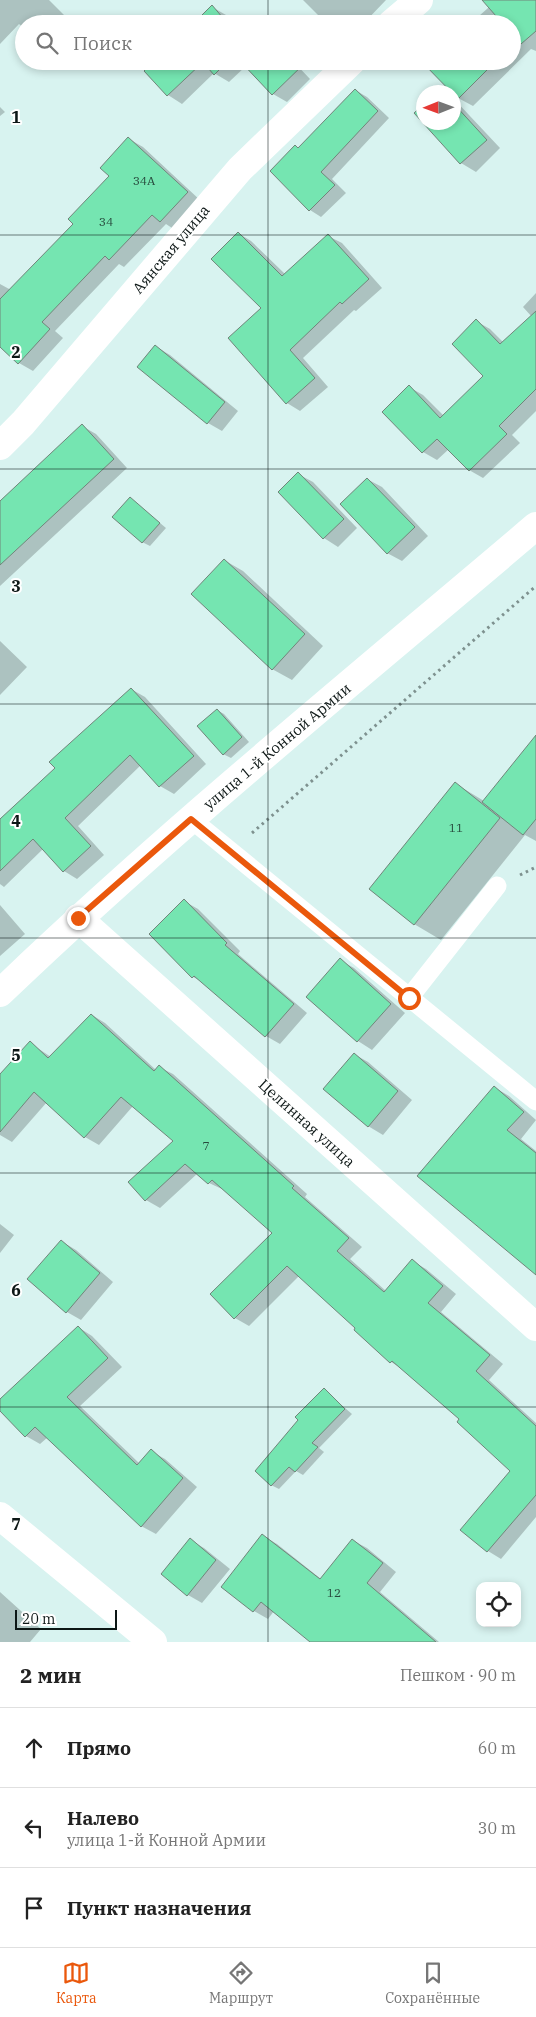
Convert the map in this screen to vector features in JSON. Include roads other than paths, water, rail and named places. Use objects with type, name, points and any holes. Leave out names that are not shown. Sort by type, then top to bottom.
[{"type":"street","points":[[402,15],[419,0]]},
{"type":"street","name":"Аянская улица","points":[[0,446],[23,424],[240,169],[343,70]]},
{"type":"street","name":"улица 1-й Конной Армии","points":[[0,993],[78,918],[191,819],[536,526]]},
{"type":"street","name":"Целинная улица","points":[[78,918],[536,1327]]},
{"type":"street","points":[[0,1516],[153,1642]]},
{"type":"lane","points":[[191,819],[536,1101]]},
{"type":"lane","points":[[409,998],[497,886]]}]
